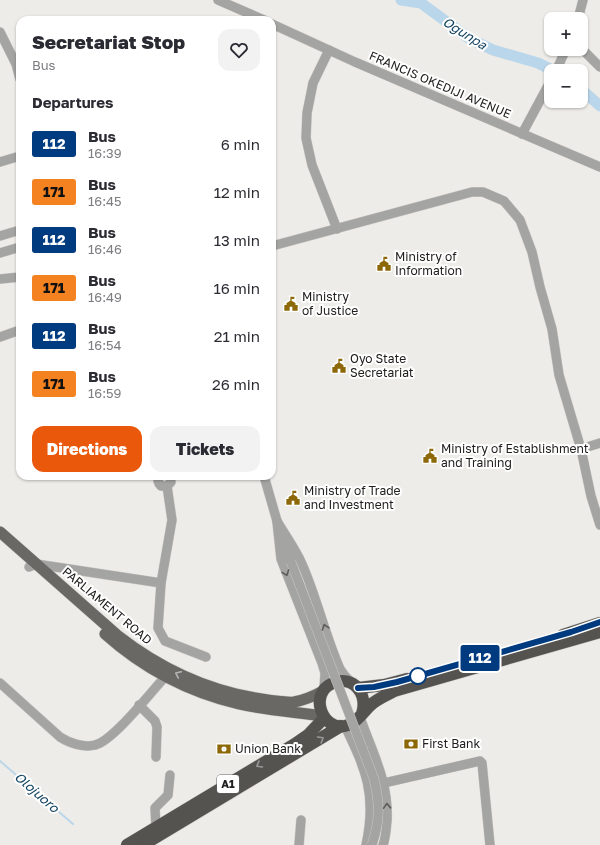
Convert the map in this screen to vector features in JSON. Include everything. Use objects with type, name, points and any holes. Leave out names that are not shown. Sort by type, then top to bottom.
[{"type":"highway","points":[[600,622],[571,632],[397,682],[374,687],[356,686],[347,682],[338,681],[330,684],[323,690],[319,704],[324,717],[335,725],[343,726],[354,723],[374,702],[394,692],[600,632]]},
{"type":"highway","points":[[356,686],[362,694],[364,700],[364,707],[361,715]]},
{"type":"highway","name":"A1","points":[[143,845],[154,835],[308,735],[324,717]]},
{"type":"highway","name":"A1","points":[[127,845],[154,835],[343,726]]},
{"type":"main road","name":"PARLIAMENT ROAD","points":[[0,532],[119,647],[164,677],[198,691],[240,704],[324,717]]},
{"type":"main road","name":"PARLIAMENT ROAD","points":[[0,541],[33,565],[136,650],[179,674],[222,691],[277,702],[294,702],[303,700],[323,690]]},
{"type":"street","points":[[218,0],[255,16]]},
{"type":"street","points":[[580,12],[583,0]]},
{"type":"street","name":"FRANCIS OKEDIJI AVENUE","points":[[276,26],[600,167]]},
{"type":"street","points":[[0,32],[16,64]]},
{"type":"street","points":[[329,50],[313,83],[306,113],[306,138],[312,165],[337,230]]},
{"type":"street","points":[[588,55],[600,67]]},
{"type":"street","points":[[522,134],[544,93]]},
{"type":"street","points":[[0,162],[16,157]]},
{"type":"street","points":[[276,245],[337,230],[472,192],[483,192],[504,201],[520,220],[532,252],[552,329],[559,375],[581,449],[591,496],[600,525]]},
{"type":"street","points":[[0,236],[16,231]]},
{"type":"street","points":[[0,253],[16,248]]},
{"type":"street","points":[[0,279],[16,277]]},
{"type":"street","points":[[0,337],[16,331]]},
{"type":"street","points":[[581,449],[600,444]]},
{"type":"street","points":[[158,480],[159,484],[164,487],[167,486]]},
{"type":"street","points":[[167,486],[171,482],[171,480]]},
{"type":"street","points":[[265,480],[276,521],[374,779],[379,817],[372,845]]},
{"type":"street","points":[[167,486],[172,520],[161,583],[158,628],[165,641],[206,657]]},
{"type":"street","points":[[276,521],[301,563],[340,669],[356,686]]},
{"type":"street","points":[[276,521],[281,559],[322,662],[324,673],[323,690]]},
{"type":"street","points":[[33,565],[161,583]]},
{"type":"street","points":[[0,683],[67,742],[74,744],[94,745],[104,741],[116,732],[164,677]]},
{"type":"street","points":[[139,705],[155,721],[157,727],[156,757]]},
{"type":"street","points":[[361,715],[384,783],[387,805],[386,844]]},
{"type":"street","points":[[343,726],[365,772],[370,789],[371,815],[366,845]]},
{"type":"street","points":[[384,783],[480,761],[482,763],[490,845]]},
{"type":"street","points":[[154,835],[155,808],[168,795],[170,775]]},
{"type":"street","points":[[299,845],[301,820]]},
{"type":"waterway","name":"Ogunpa","points":[[401,0],[421,3],[470,39],[493,50],[544,66]]},
{"type":"waterway","name":"Ogunpa","points":[[588,95],[600,106]]},
{"type":"waterway","name":"Olojuoro","points":[[0,761],[73,824]]},
{"type":"bus line","name":"112","points":[[358,688],[374,687],[397,682],[571,632],[600,622]]},
{"type":"place","name":"Ministry of Information","points":[[384,264]]},
{"type":"place","name":"Ministry of Justice","points":[[291,304]]},
{"type":"place","name":"Oyo State Secretariat","points":[[339,366]]},
{"type":"place","name":"Ministry of Establishment and Training","points":[[430,456]]},
{"type":"place","name":"Ministry of Trade and Investment","points":[[293,498]]},
{"type":"place","name":"First Bank","points":[[411,744]]},
{"type":"place","name":"Union Bank","points":[[224,749]]}]
